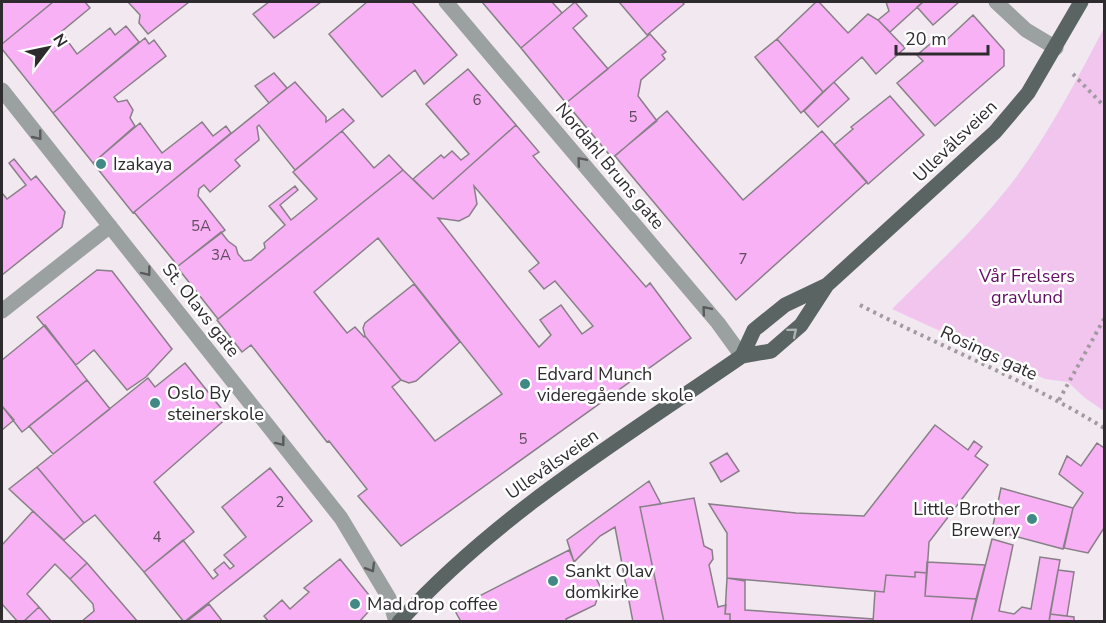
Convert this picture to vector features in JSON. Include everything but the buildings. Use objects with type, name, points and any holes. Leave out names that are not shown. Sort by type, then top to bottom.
[{"type":"main road","name":"Ullevålsveien","points":[[397,621],[451,568],[510,518],[742,356],[771,351],[801,325],[827,285],[995,132],[1028,93],[1081,2]]},
{"type":"main road","name":"Ullevålsveien","points":[[742,356],[754,330],[785,305],[827,285]]},
{"type":"street","name":"Nordahl Bruns gate","points":[[446,2],[710,314],[742,356]]},
{"type":"street","points":[[996,2],[1026,30],[1056,48]]},
{"type":"street","name":"St. Olavs gate","points":[[2,90],[340,518],[389,598],[397,621]]},
{"type":"street","points":[[2,311],[110,226]]},
{"type":"path","points":[[1073,74],[1104,106]]},
{"type":"path","name":"Rosings gate","points":[[860,305],[1059,400],[1104,428]]},
{"type":"path","points":[[1059,400],[1104,319]]},
{"type":"green space","name":"Vår Frelsers gravlund","points":[[1104,28],[1104,411],[1068,382],[1045,379],[892,309],[980,221],[1007,189],[1035,151]]},
{"type":"place","name":"Izakaya","points":[[101,164]]},
{"type":"place","name":"Edvard Munch videregående skole","points":[[525,384]]},
{"type":"place","name":"Oslo By steinerskole","points":[[155,403]]},
{"type":"place","name":"Little Brother Brewery","points":[[1032,519]]},
{"type":"place","name":"Sankt Olav domkirke","points":[[553,581]]},
{"type":"place","name":"Mad drop coffee","points":[[355,604]]}]
